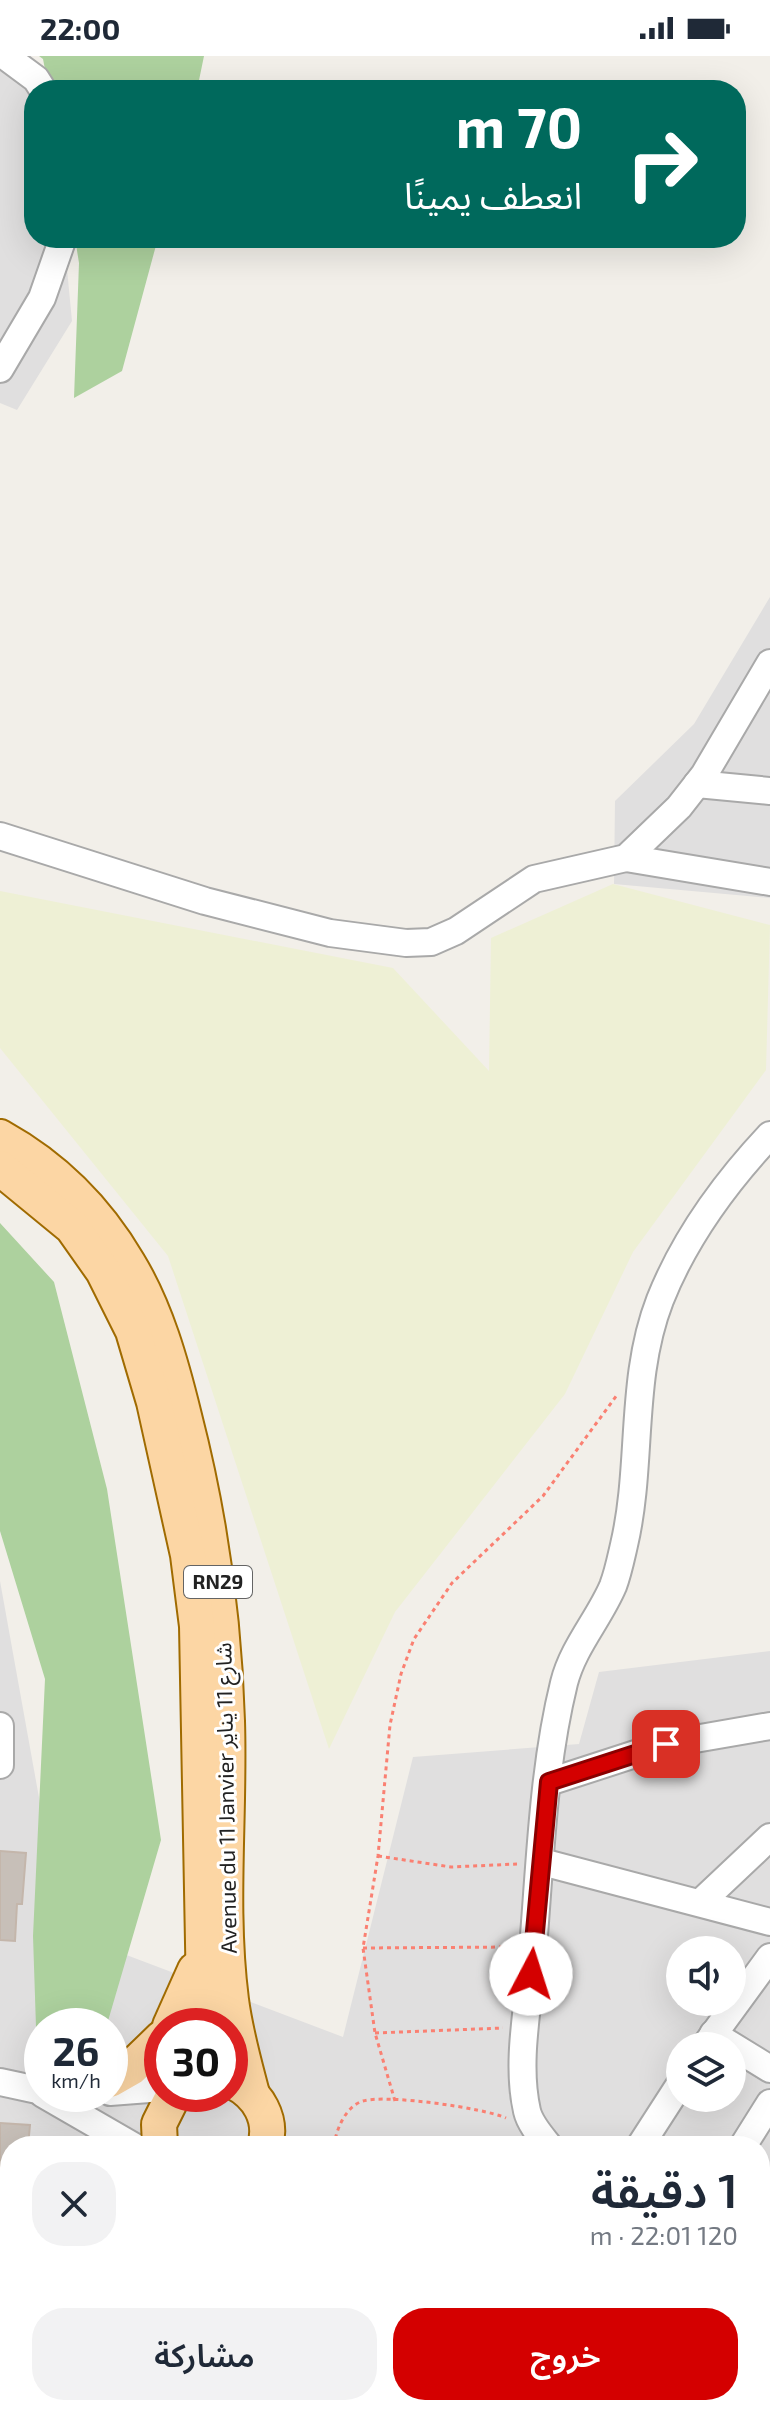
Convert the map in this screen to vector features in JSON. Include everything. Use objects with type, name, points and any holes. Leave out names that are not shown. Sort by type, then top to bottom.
[{"type":"main road","name":"Avenue du 11 Janvier شارع 11 يناير","points":[[0,1137],[72,1189],[100,1220],[129,1264],[158,1324],[179,1394],[201,1480],[223,1629],[227,1724],[226,1938],[234,2008]]},
{"type":"main road","name":"Avenue du 11 Janvier شارع 11 يناير","points":[[0,1168],[72,1227],[103,1271],[133,1331],[154,1402],[185,1542],[197,1626],[201,2008]]},
{"type":"main road","points":[[179,2008],[191,1985],[203,1938]]},
{"type":"main road","name":"RN29","points":[[248,2097],[267,2123],[267,2136]]},
{"type":"main road","points":[[160,2136],[159,2124],[165,2112]]},
{"type":"street","points":[[5,56],[37,80]]},
{"type":"street","points":[[0,369],[42,298],[60,248]]},
{"type":"street","points":[[626,858],[697,784],[770,663]]},
{"type":"street","points":[[697,784],[770,791]]},
{"type":"street","points":[[0,836],[205,901],[330,933],[406,943],[443,939],[534,879],[626,858],[770,882]]},
{"type":"street","points":[[542,2136],[527,2114],[523,2081],[549,1782],[565,1682],[576,1652],[613,1585],[625,1543],[631,1506],[636,1402],[644,1355],[659,1302],[682,1252],[714,1201],[770,1135]]},
{"type":"street","points":[[0,1726],[0,1765]]},
{"type":"street","points":[[549,1782],[666,1744],[770,1726]]},
{"type":"street","points":[[701,1902],[770,1837]]},
{"type":"street","points":[[542,1862],[770,1922]]},
{"type":"street","points":[[715,2032],[770,1957]]},
{"type":"street","points":[[746,2058],[770,2069]]},
{"type":"street","points":[[0,2082],[24,2088]]},
{"type":"street","points":[[749,2136],[770,2103]]},
{"type":"street","points":[[646,2136],[666,2106]]},
{"type":"street","points":[[75,2112],[116,2136]]},
{"type":"path","points":[[395,2101],[375,2033],[363,1948],[378,1856],[390,1725],[401,1674],[414,1639],[452,1583],[543,1496],[617,1395]]},
{"type":"path","points":[[378,1856],[451,1867],[542,1862]]},
{"type":"path","points":[[363,1948],[533,1947]]},
{"type":"path","points":[[375,2033],[526,2027]]},
{"type":"path","points":[[336,2136],[339,2126],[355,2105],[373,2100],[481,2109],[510,2120]]},
{"type":"shaded area","points":[[0,56],[24,80],[24,248],[65,248],[72,321],[17,410],[0,403]]},
{"type":"shaded area","points":[[770,597],[770,898],[614,884],[615,801],[694,724]]},
{"type":"shaded area","points":[[0,1581],[63,1931],[343,2037],[413,1757],[579,1744],[599,1672],[770,1651],[770,2136],[0,2136]]},
{"type":"green space","points":[[39,56],[204,56],[199,80],[47,80],[43,59]]},
{"type":"green space","points":[[77,248],[155,248],[122,371],[74,398],[79,263]]},
{"type":"green space","points":[[613,884],[770,925],[766,1070],[633,1252],[565,1394],[395,1612],[329,1749],[168,1256],[0,1048],[0,891],[393,968],[489,1071],[491,938]]},
{"type":"green space","points":[[0,1223],[54,1282],[107,1489],[161,1840],[112,2008],[35,2008],[33,1936],[45,1679],[0,1531]]},
{"type":"building","points":[[0,1851],[26,1853],[22,1904],[17,1904],[15,1941],[0,1940]]},
{"type":"building","points":[[0,2123],[30,2125],[29,2136],[0,2136]]},
{"type":"route","points":[[531,1974],[549,1782],[666,1744]]}]
